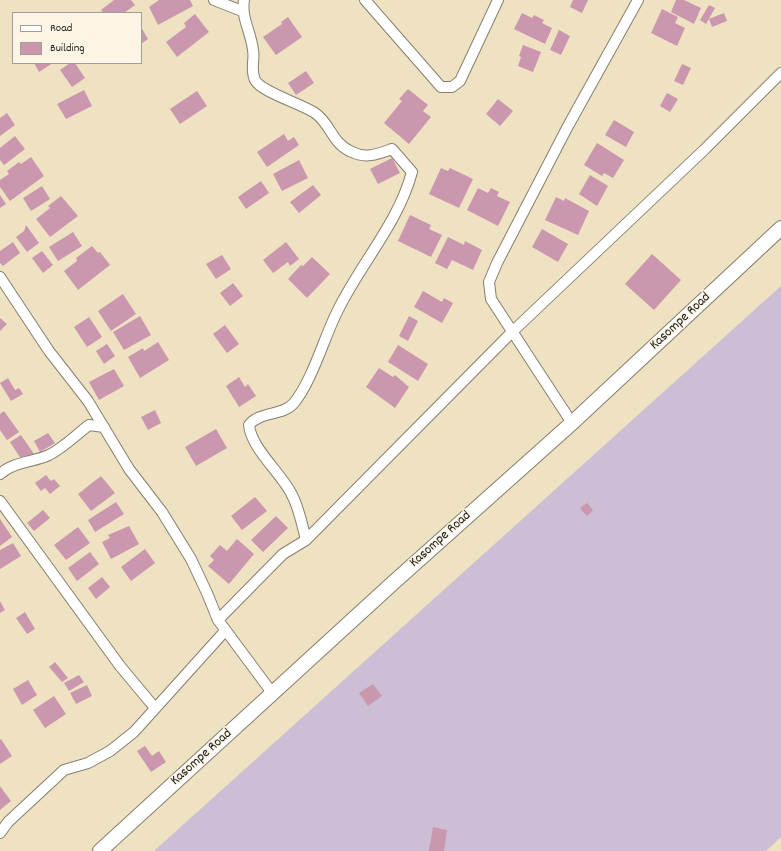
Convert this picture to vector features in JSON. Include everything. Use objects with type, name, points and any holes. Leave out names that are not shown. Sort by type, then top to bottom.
[{"type":"street","points":[[214,0],[242,10]]},
{"type":"street","points":[[244,0],[242,10],[253,51],[252,69],[255,81],[266,90],[303,106],[317,115],[339,145],[352,153],[368,157],[392,149],[412,172],[404,198],[375,248],[355,277],[336,313],[302,391],[293,404],[277,413],[253,420],[249,426],[256,445],[292,493],[306,540]]},
{"type":"street","points":[[365,0],[441,87],[452,87],[460,81],[498,0]]},
{"type":"street","points":[[572,423],[491,299],[490,282],[497,263],[568,126],[638,0]]},
{"type":"street","points":[[218,620],[283,554],[306,540],[512,332],[704,149],[781,72]]},
{"type":"street","name":"Kasompe Road","points":[[100,851],[394,582],[572,423],[781,228]]},
{"type":"street","points":[[0,277],[49,351],[88,401],[129,469],[162,512],[191,559],[218,620],[273,694]]},
{"type":"street","points":[[0,474],[33,459],[51,454],[90,426],[104,427]]},
{"type":"street","points":[[0,501],[120,666],[155,708]]},
{"type":"street","points":[[0,834],[8,822],[64,770],[88,763],[110,752],[134,732],[225,631]]},
{"type":"shaded area","points":[[781,286],[781,837],[766,851],[154,851]]},
{"type":"building","points":[[114,0],[131,0],[135,5],[125,12],[102,12],[101,10]]},
{"type":"building","points":[[159,0],[190,0],[193,6],[158,25],[149,7]]},
{"type":"building","points":[[573,0],[588,0],[582,13],[570,7]]},
{"type":"building","points":[[676,0],[684,0],[701,8],[694,24],[671,12]]},
{"type":"building","points":[[709,5],[715,8],[706,24],[700,20]]},
{"type":"building","points":[[662,9],[678,17],[675,23],[685,28],[677,46],[651,33]]},
{"type":"building","points":[[522,13],[532,18],[534,15],[544,20],[542,23],[552,28],[545,44],[514,29]]},
{"type":"building","points":[[724,13],[727,21],[712,27],[709,19]]},
{"type":"building","points":[[195,14],[209,32],[177,57],[166,42],[186,27],[184,23]]},
{"type":"building","points":[[288,17],[302,37],[276,55],[263,37],[282,24],[281,22]]},
{"type":"building","points":[[142,29],[148,39],[142,43]]},
{"type":"building","points":[[559,30],[570,36],[561,55],[550,50]]},
{"type":"building","points":[[523,45],[541,52],[533,72],[518,66],[521,57],[519,56]]},
{"type":"building","points":[[35,64],[51,64],[39,72]]},
{"type":"building","points":[[69,64],[76,64],[85,78],[72,87],[60,70]]},
{"type":"building","points":[[682,64],[691,68],[683,85],[674,81]]},
{"type":"building","points":[[306,71],[314,83],[296,95],[288,83]]},
{"type":"building","points":[[408,89],[428,105],[423,111],[431,117],[409,144],[384,123],[402,101],[399,99]]},
{"type":"building","points":[[84,90],[92,106],[66,119],[57,104]]},
{"type":"building","points":[[197,91],[207,106],[180,124],[170,109]]},
{"type":"building","points":[[667,93],[678,99],[670,112],[660,106]]},
{"type":"building","points":[[498,99],[513,111],[500,126],[486,114]]},
{"type":"building","points":[[7,113],[15,125],[0,136],[0,118]]},
{"type":"building","points":[[614,120],[634,132],[626,147],[605,135]]},
{"type":"building","points":[[284,134],[288,141],[294,137],[299,145],[267,167],[257,152]]},
{"type":"building","points":[[15,136],[25,149],[4,165],[0,160],[0,148]]},
{"type":"building","points":[[597,143],[624,160],[613,178],[604,173],[602,176],[584,165]]},
{"type":"building","points":[[31,157],[44,176],[10,201],[0,187],[0,180],[9,174],[7,171],[19,162],[21,164]]},
{"type":"building","points":[[392,158],[400,173],[378,184],[370,169]]},
{"type":"building","points":[[299,160],[308,178],[282,191],[273,174]]},
{"type":"building","points":[[441,168],[448,171],[450,168],[473,179],[459,208],[429,194]]},
{"type":"building","points":[[590,175],[608,186],[597,206],[579,194]]},
{"type":"building","points":[[261,181],[269,193],[246,209],[238,197]]},
{"type":"building","points":[[313,185],[321,195],[299,213],[290,202]]},
{"type":"building","points":[[42,186],[50,199],[31,211],[23,198]]},
{"type":"building","points":[[478,188],[488,193],[491,188],[499,192],[497,196],[510,202],[498,226],[467,210]]},
{"type":"building","points":[[0,195],[6,204],[0,208]]},
{"type":"building","points":[[61,196],[78,216],[50,237],[36,219],[50,208],[48,206]]},
{"type":"building","points":[[556,197],[564,201],[565,198],[589,211],[578,235],[545,220]]},
{"type":"building","points":[[410,215],[431,225],[429,229],[442,235],[431,257],[398,241]]},
{"type":"building","points":[[26,225],[39,243],[27,252],[16,237],[24,231]]},
{"type":"building","points":[[542,229],[568,244],[558,262],[532,247]]},
{"type":"building","points":[[73,232],[82,246],[58,261],[49,247]]},
{"type":"building","points":[[448,237],[464,245],[465,241],[482,250],[473,270],[452,260],[447,269],[435,263]]},
{"type":"building","points":[[13,242],[20,253],[3,266],[0,263],[0,251]]},
{"type":"building","points":[[286,242],[299,259],[290,266],[288,262],[273,273],[263,260]]},
{"type":"building","points":[[92,246],[98,253],[100,252],[110,265],[78,290],[64,271],[77,261],[76,258]]},
{"type":"building","points":[[42,251],[53,265],[43,273],[32,258]]},
{"type":"building","points":[[652,254],[681,280],[654,310],[625,284]]},
{"type":"building","points":[[222,255],[231,269],[216,279],[206,264]]},
{"type":"building","points":[[312,257],[330,274],[307,298],[288,279],[301,265],[303,266]]},
{"type":"building","points":[[233,283],[243,296],[230,306],[220,293]]},
{"type":"building","points":[[423,291],[442,302],[444,298],[453,303],[442,323],[414,307]]},
{"type":"building","points":[[123,294],[136,314],[111,331],[98,311]]},
{"type":"building","points":[[140,316],[151,335],[124,350],[113,332]]},
{"type":"building","points":[[409,316],[418,321],[408,341],[399,336]]},
{"type":"building","points":[[89,317],[102,337],[87,347],[74,327]]},
{"type":"building","points":[[0,318],[7,324],[0,331]]},
{"type":"building","points":[[225,325],[239,344],[227,353],[213,334]]},
{"type":"building","points":[[158,342],[169,360],[140,378],[128,357],[143,348],[144,351]]},
{"type":"building","points":[[107,344],[115,356],[104,364],[96,351]]},
{"type":"building","points":[[398,345],[428,364],[418,381],[388,362]]},
{"type":"building","points":[[379,368],[393,377],[395,375],[409,387],[395,408],[366,387]]},
{"type":"building","points":[[114,369],[124,386],[99,400],[89,382]]},
{"type":"building","points":[[239,377],[245,387],[248,384],[256,396],[239,407],[226,386]]},
{"type":"building","points":[[8,378],[15,390],[19,388],[23,394],[11,401],[0,383]]},
{"type":"building","points":[[155,410],[161,423],[148,430],[141,417]]},
{"type":"building","points":[[4,411],[19,432],[7,440],[0,430],[0,414]]},
{"type":"building","points":[[216,429],[227,448],[196,466],[185,447]]},
{"type":"building","points":[[48,433],[55,443],[40,452],[34,441]]},
{"type":"building","points":[[21,435],[34,454],[23,462],[10,442]]},
{"type":"building","points":[[46,475],[51,481],[54,479],[60,486],[50,494],[45,488],[41,491],[35,483]]},
{"type":"building","points":[[101,476],[115,493],[91,511],[78,494]]},
{"type":"building","points":[[255,497],[267,511],[242,530],[231,516]]},
{"type":"building","points":[[116,502],[124,514],[95,532],[88,520]]},
{"type":"building","points":[[587,503],[593,510],[587,516],[580,508]]},
{"type":"building","points":[[43,510],[50,518],[34,531],[27,523]]},
{"type":"building","points":[[276,516],[288,528],[263,552],[251,540]]},
{"type":"building","points":[[0,519],[12,537],[0,546]]},
{"type":"building","points":[[129,526],[139,544],[111,559],[102,542],[110,538],[108,535]]},
{"type":"building","points":[[78,527],[90,543],[66,560],[54,545]]},
{"type":"building","points":[[237,539],[254,554],[229,584],[208,566],[214,560],[210,556],[220,545],[227,551]]},
{"type":"building","points":[[13,543],[21,556],[0,569],[0,550]]},
{"type":"building","points":[[145,549],[155,563],[131,581],[121,567]]},
{"type":"building","points":[[90,552],[99,564],[77,581],[68,568]]},
{"type":"building","points":[[102,577],[110,587],[96,599],[88,588]]},
{"type":"building","points":[[0,601],[5,610],[0,613]]},
{"type":"building","points":[[25,612],[35,629],[27,634],[16,618]]},
{"type":"building","points":[[55,662],[68,678],[62,682],[49,667]]},
{"type":"building","points":[[79,675],[84,682],[69,691],[64,683]]},
{"type":"building","points":[[28,680],[37,695],[22,705],[13,689]]},
{"type":"building","points":[[373,684],[382,696],[368,706],[359,693]]},
{"type":"building","points":[[87,685],[92,696],[76,704],[70,693]]},
{"type":"building","points":[[54,696],[66,714],[45,728],[33,710]]},
{"type":"building","points":[[1,739],[12,756],[0,764],[0,740]]},
{"type":"building","points":[[145,746],[152,756],[159,751],[166,762],[151,772],[137,751]]},
{"type":"building","points":[[0,786],[11,801],[0,810]]},
{"type":"building","points":[[433,827],[447,830],[444,851],[429,851]]}]
